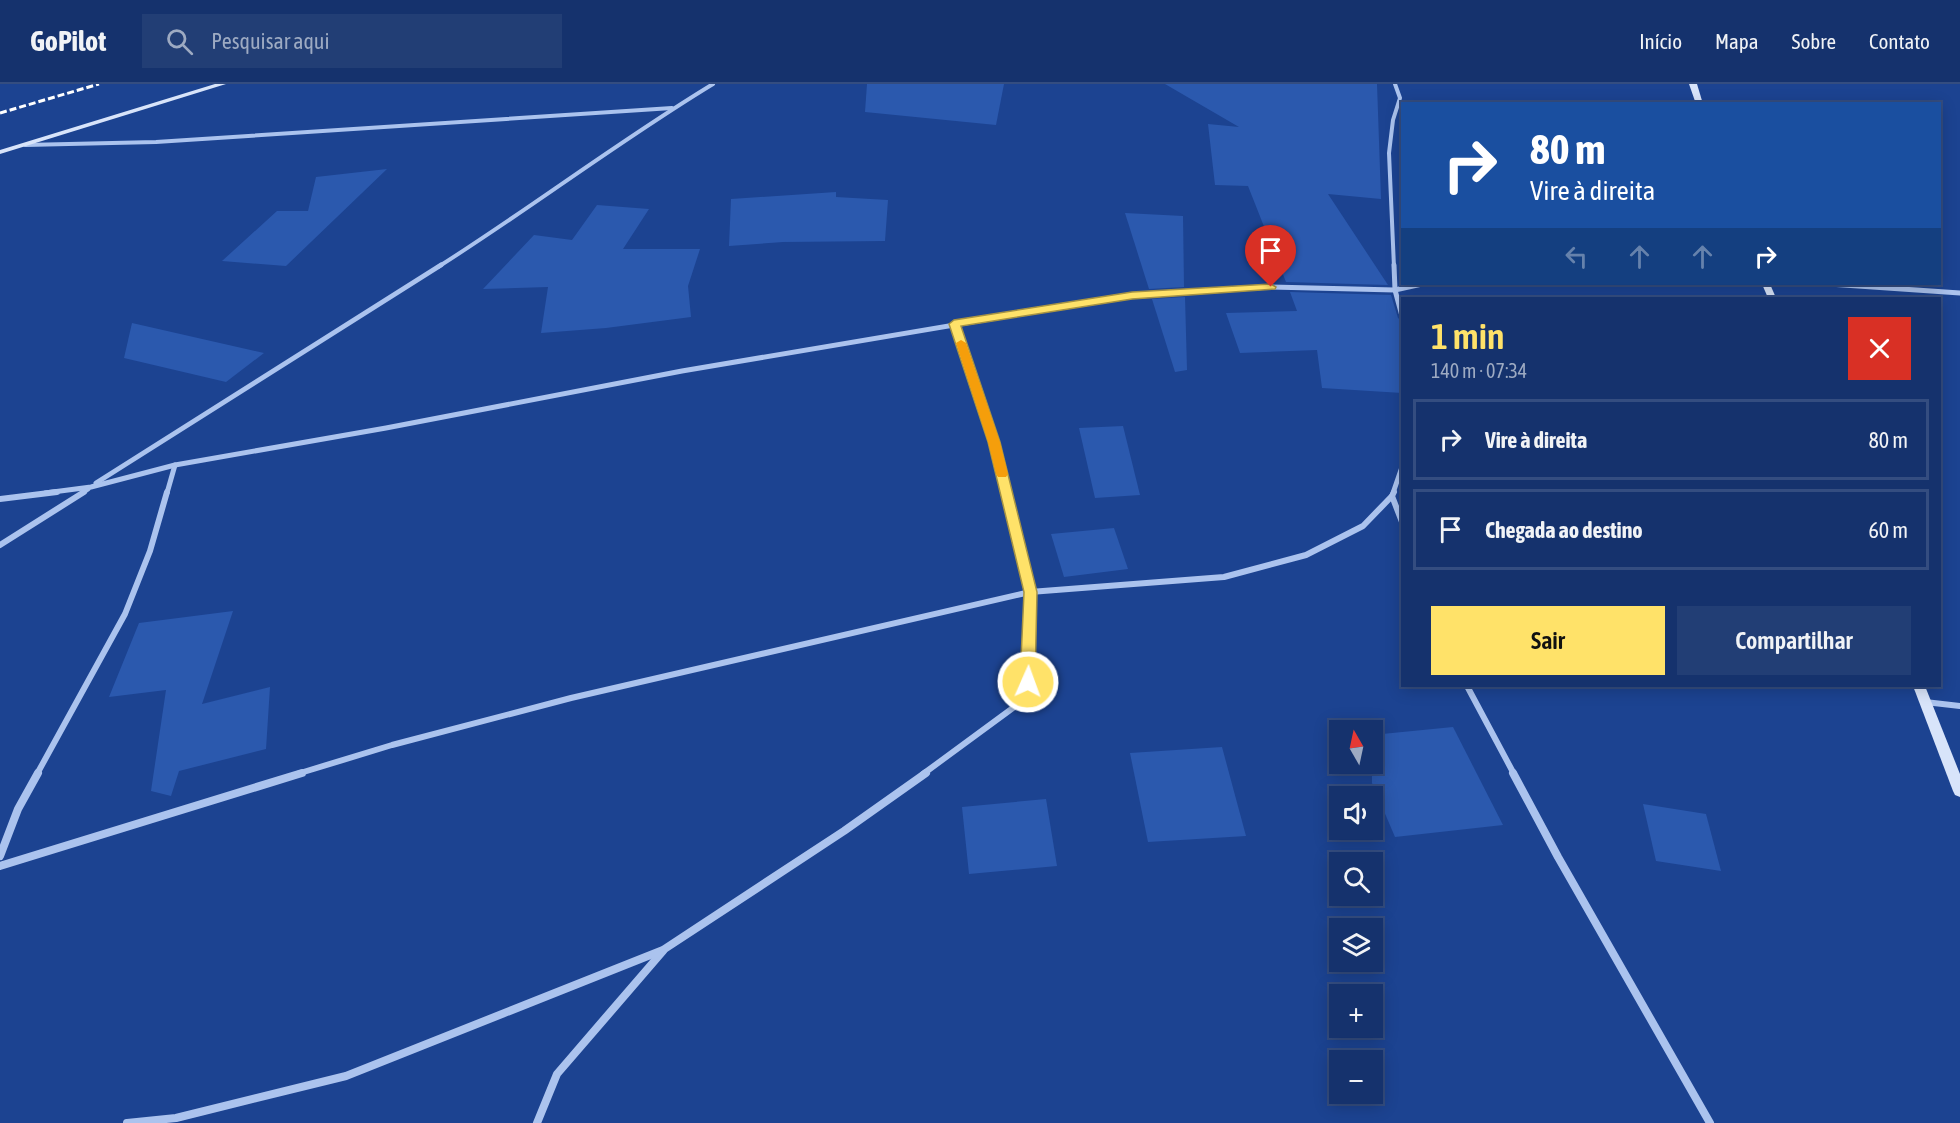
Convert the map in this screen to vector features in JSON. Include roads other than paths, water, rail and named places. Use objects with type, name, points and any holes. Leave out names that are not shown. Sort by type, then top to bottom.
[{"type":"street","points":[[0,152],[222,84]]},
{"type":"street","points":[[0,545],[495,231],[673,108],[713,84]]},
{"type":"street","points":[[1395,84],[1400,98],[1393,120],[1389,153],[1395,290],[1401,312]]},
{"type":"street","points":[[1693,84],[1699,102]]},
{"type":"street","points":[[25,144],[156,142],[673,108]]},
{"type":"street","points":[[0,499],[91,487],[175,465],[386,428],[560,393],[954,324],[1143,295],[1271,287],[1395,290],[1418,285]]},
{"type":"street","points":[[1844,285],[1960,293]]},
{"type":"street","points":[[127,1123],[176,1118],[346,1076],[663,950],[844,831],[992,726],[1017,705],[1028,682],[1030,592],[994,442],[954,324]]},
{"type":"street","points":[[0,856],[18,809],[125,614],[150,551],[175,465]]},
{"type":"street","points":[[0,866],[392,745],[571,698],[1030,592],[1224,577],[1306,555],[1363,526],[1392,495],[1401,470]]},
{"type":"street","points":[[1392,495],[1401,519]]},
{"type":"street","points":[[1468,687],[1558,857],[1710,1123]]},
{"type":"street","points":[[1919,687],[1960,791]]},
{"type":"street","points":[[1925,702],[1960,706]]},
{"type":"street","points":[[537,1123],[557,1074],[663,950]]},
{"type":"railway","points":[[0,113],[99,84]]}]
